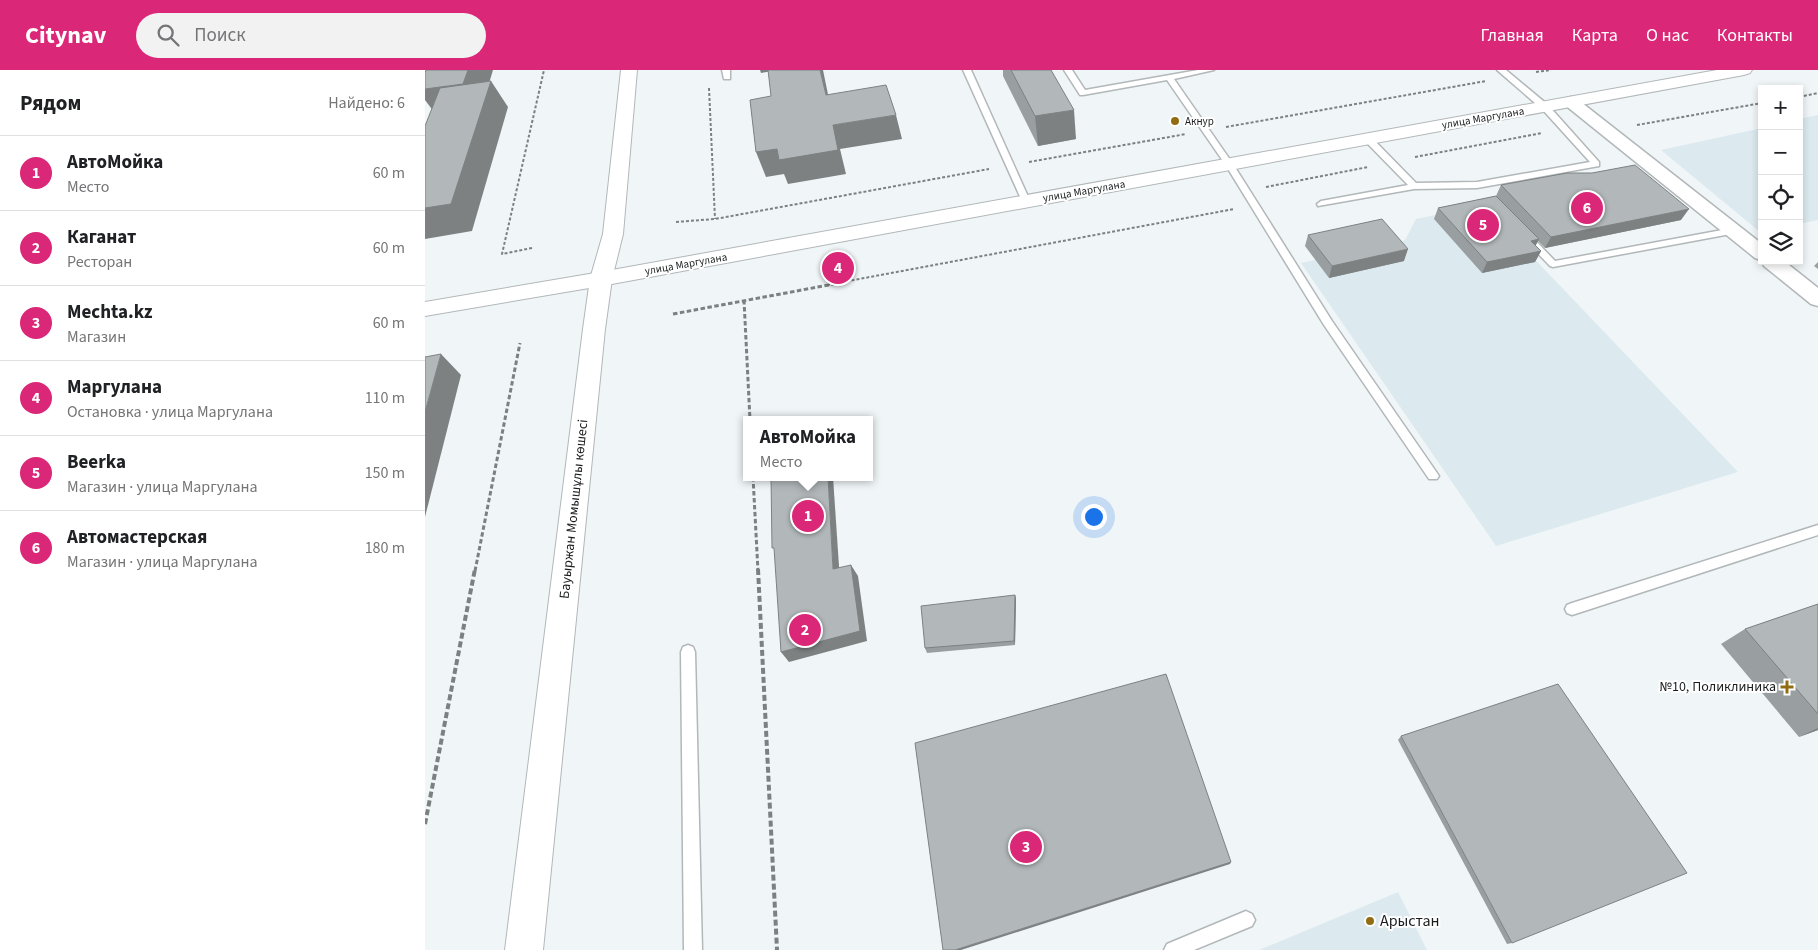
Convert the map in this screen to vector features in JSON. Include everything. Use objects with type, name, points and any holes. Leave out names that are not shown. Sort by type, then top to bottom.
[{"type":"street","name":"Бауыржан Момышұлы көшесі","points":[[524,950],[601,279],[613,234],[629,70]]},
{"type":"street","name":"улица Маргулана","points":[[425,308],[601,279],[1743,70]]},
{"type":"street","points":[[1571,102],[1758,251]]},
{"type":"street","points":[[1776,265],[1818,299]]},
{"type":"lane","points":[[967,70],[1026,201]]},
{"type":"lane","points":[[1068,70],[1083,93],[1210,70]]},
{"type":"lane","points":[[1321,204],[1415,186],[1481,189],[1597,164],[1545,107],[1501,70]]},
{"type":"lane","points":[[1169,78],[1229,164],[1328,322],[1433,476]]},
{"type":"lane","points":[[1368,139],[1415,186]]},
{"type":"lane","points":[[1519,228],[1553,264],[1733,231]]},
{"type":"lane","points":[[1572,609],[1818,530]]},
{"type":"lane","points":[[689,652],[693,950]]},
{"type":"lane","points":[[1173,950],[1246,920]]},
{"type":"path","points":[[532,248],[502,254],[544,70]]},
{"type":"path","points":[[675,222],[715,219],[1205,130],[1551,70]]},
{"type":"path","points":[[709,80],[715,219]]},
{"type":"path","points":[[1803,96],[1818,94]]},
{"type":"path","points":[[673,314],[744,300],[750,416]]},
{"type":"path","points":[[425,824],[520,343]]},
{"type":"path","points":[[753,481],[777,950]]},
{"type":"shaded area","points":[[1818,115],[1818,220],[1803,223],[1803,130],[1803,118]]},
{"type":"shaded area","points":[[1758,129],[1758,230],[1661,150]]},
{"type":"shaded area","points":[[1483,205],[1738,472],[1496,546],[1301,263],[1405,240],[1416,219]]},
{"type":"shaded area","name":"Арыстан","points":[[1398,892],[1427,950],[1259,950]]},
{"type":"building","points":[[426,70],[468,70],[463,84],[425,89]]},
{"type":"building","points":[[768,70],[820,70],[826,95],[886,85],[896,115],[833,125],[838,150],[779,160],[777,149],[756,152],[750,100],[771,96]]},
{"type":"building","points":[[1011,70],[1051,70],[1074,110],[1035,116]]},
{"type":"building","points":[[491,81],[451,204],[425,208],[425,126],[440,88]]},
{"type":"building","points":[[1635,165],[1689,209],[1551,237],[1501,185],[1567,173],[1592,173]]},
{"type":"building","points":[[1496,196],[1539,239],[1531,241],[1541,251],[1487,262],[1438,208]]},
{"type":"building","points":[[1382,219],[1408,249],[1332,266],[1308,235]]},
{"type":"building","points":[[441,354],[425,412],[425,357]]},
{"type":"building","points":[[771,481],[828,481],[833,569],[851,565],[860,631],[781,652],[774,548],[772,548]]},
{"type":"building","points":[[1015,595],[1014,641],[925,648],[921,606]]},
{"type":"building","points":[[1818,604],[1818,714],[1745,629]]},
{"type":"building","points":[[1166,674],[1231,862],[955,950],[943,950],[915,743]]},
{"type":"building","points":[[1558,684],[1687,873],[1512,943],[1401,736]]},
{"type":"place","name":"Акнур","points":[[1175,121]]},
{"type":"place","name":"Автомастерская","points":[[1587,208]]},
{"type":"place","name":"Beerka","points":[[1483,225]]},
{"type":"place","name":"Маргулана","points":[[838,268]]},
{"type":"place","name":"АвтоМойка","points":[[808,516]]},
{"type":"place","name":"Каганат","points":[[805,630]]},
{"type":"place","name":"№10, Поликлиника","points":[[1787,687]]},
{"type":"place","name":"Mechta.kz","points":[[1026,847]]},
{"type":"place","name":"Арыстан","points":[[1370,921]]}]
